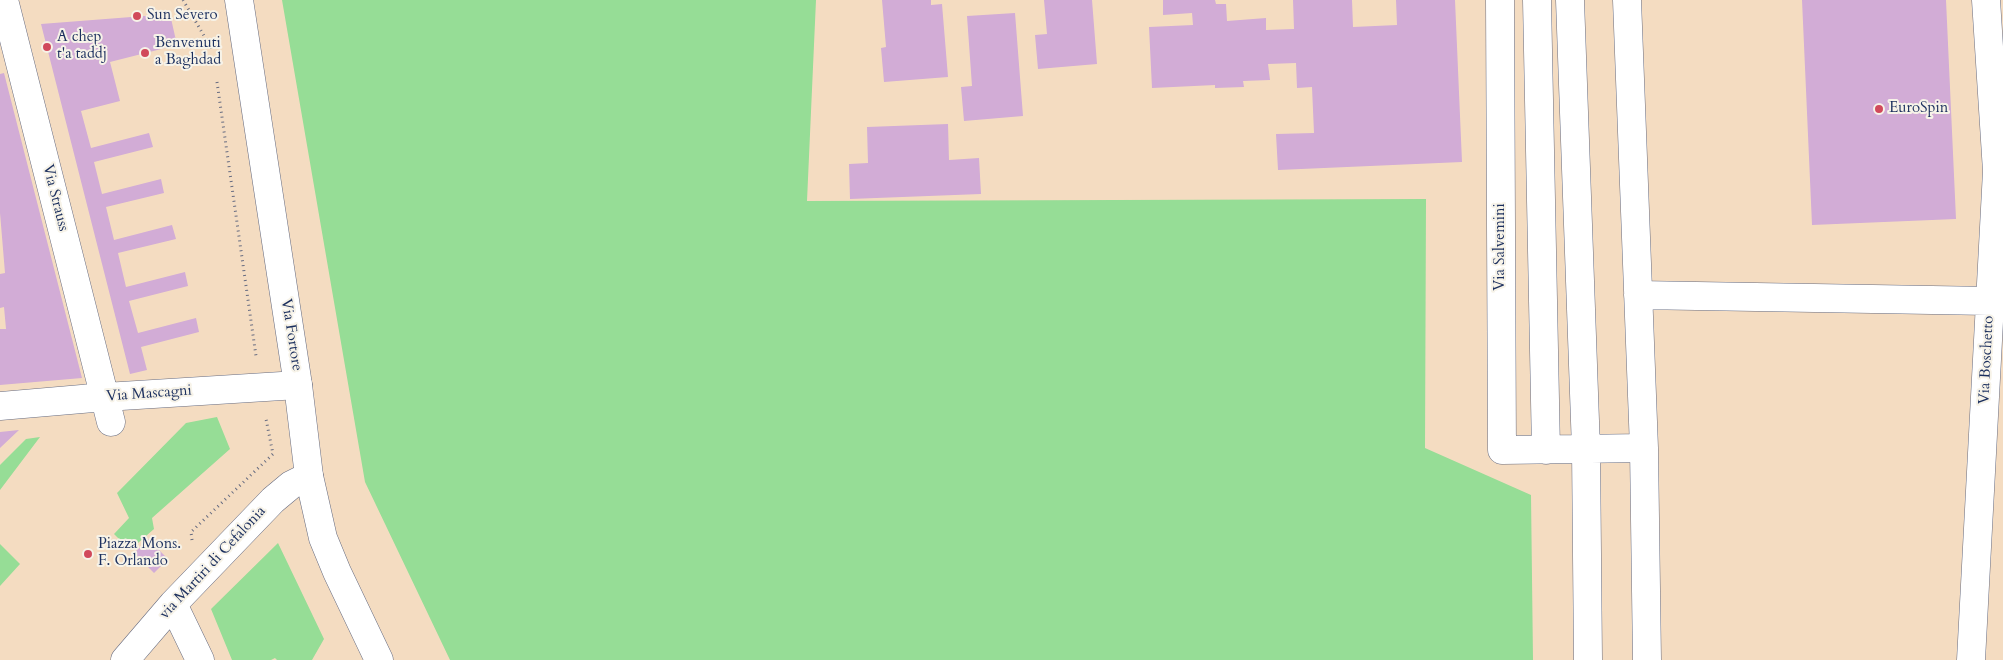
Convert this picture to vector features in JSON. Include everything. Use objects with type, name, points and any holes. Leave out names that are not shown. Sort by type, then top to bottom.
[{"type":"street","name":"Via Strauss","points":[[4,0],[108,409]]},
{"type":"street","name":"Via Fortore","points":[[239,0],[298,385],[309,476],[323,538],[379,660]]},
{"type":"street","name":"Via Salvemini","points":[[1500,0],[1502,450],[1644,448]]},
{"type":"street","points":[[1536,0],[1546,450]]},
{"type":"street","points":[[1570,0],[1586,449],[1588,660]]},
{"type":"street","points":[[1627,0],[1644,448],[1647,660]]},
{"type":"street","name":"Via Boschetto","points":[[1971,660],[1996,332],[1990,301],[1997,268],[1997,171],[1986,0]]},
{"type":"street","points":[[1638,296],[1990,301]]},
{"type":"street","name":"Via Mascagni","points":[[0,406],[108,409],[261,387],[298,385]]},
{"type":"street","name":"via Martiri di Cefalonia","points":[[125,660],[173,604],[273,500],[291,485],[309,476]]},
{"type":"street","points":[[173,604],[200,660]]},
{"type":"path","points":[[183,0],[213,49],[214,59]]},
{"type":"path","points":[[198,580],[191,532],[272,454],[217,78]]},
{"type":"green space","points":[[282,0],[816,0],[807,201],[1426,199],[1425,448],[1531,495],[1533,660],[450,660],[365,482]]},
{"type":"green space","points":[[217,417],[230,449],[152,518],[154,529],[130,550],[114,534],[129,518],[117,493],[186,423]]},
{"type":"green space","points":[[40,437],[0,490],[0,465],[26,439]]},
{"type":"green space","points":[[278,543],[324,639],[312,660],[277,660],[275,658],[271,660],[232,660],[211,609]]},
{"type":"green space","points":[[0,544],[20,564],[0,586]]},
{"type":"building","points":[[882,0],[931,0],[931,5],[942,4],[948,77],[884,82],[881,48],[886,47]]},
{"type":"building","points":[[1044,0],[1092,0],[1097,64],[1038,69],[1035,35],[1047,34]]},
{"type":"building","points":[[1163,0],[1215,0],[1216,4],[1226,4],[1227,21],[1266,18],[1266,30],[1294,29],[1293,0],[1352,0],[1353,27],[1397,25],[1396,0],[1455,0],[1462,162],[1278,170],[1276,134],[1314,133],[1312,87],[1297,88],[1296,63],[1268,64],[1270,80],[1243,81],[1244,87],[1215,88],[1215,85],[1152,88],[1149,27],[1193,25],[1192,13],[1163,15]]},
{"type":"building","name":"EuroSpin","points":[[1802,0],[1946,0],[1956,219],[1812,225]]},
{"type":"building","points":[[1015,13],[1023,116],[964,121],[961,87],[972,86],[967,16]]},
{"type":"building","points":[[170,14],[177,45],[110,62],[120,101],[81,111],[91,148],[149,133],[153,147],[94,162],[102,194],[161,179],[164,193],[106,207],[114,240],[172,225],[176,239],[118,253],[126,287],[185,272],[188,286],[129,301],[138,333],[196,318],[199,332],[141,347],[147,370],[130,374],[41,24]]},
{"type":"building","points":[[4,73],[82,378],[0,385],[0,329],[6,329],[4,307],[0,308],[0,274],[5,273],[0,213],[0,74]]},
{"type":"building","points":[[948,124],[949,160],[979,158],[981,194],[850,199],[849,164],[868,163],[867,127]]},
{"type":"building","points":[[19,430],[0,448],[0,432]]},
{"type":"building","points":[[148,539],[168,559],[154,573],[134,553]]},
{"type":"place","name":"Sun Severo","points":[[137,16]]},
{"type":"place","name":"A chep t'a taddj","points":[[47,47]]},
{"type":"place","name":"Benvenuti a Baghdad","points":[[145,53]]},
{"type":"place","name":"EuroSpin","points":[[1879,109]]},
{"type":"place","name":"Piazza Mons. F. Orlando","points":[[88,554]]}]
